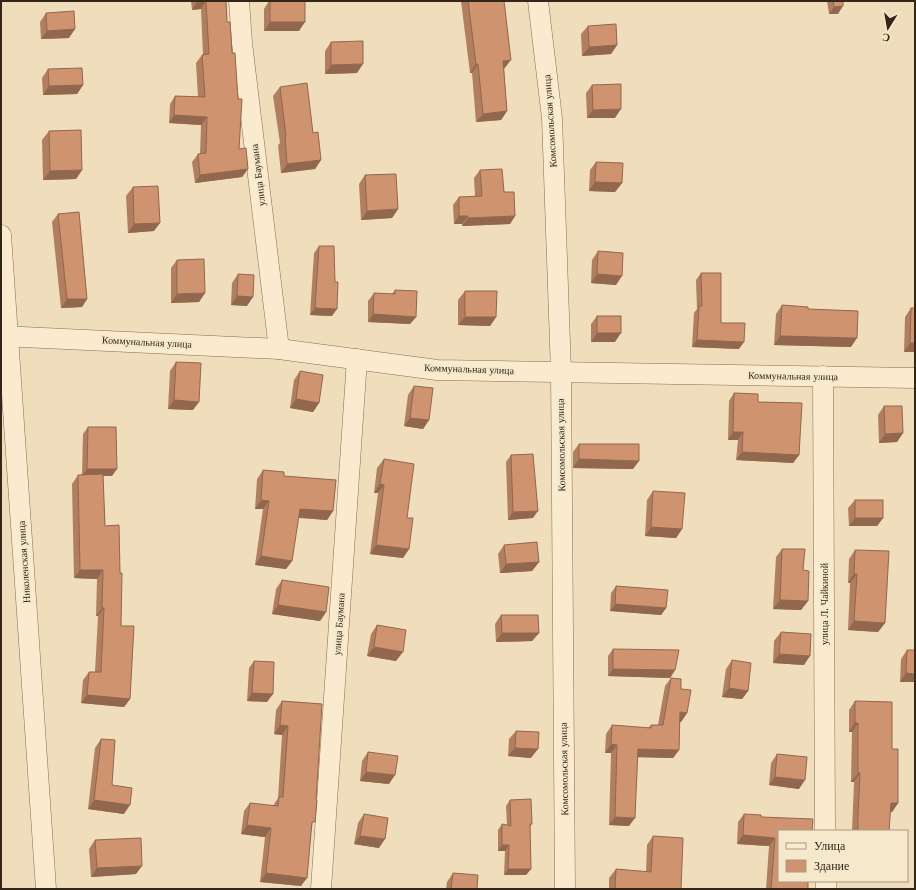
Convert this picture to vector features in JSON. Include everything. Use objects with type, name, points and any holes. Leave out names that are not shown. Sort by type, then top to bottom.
[{"type":"street","name":"улица Баумана","points":[[239,1],[242,43],[279,349]]},
{"type":"street","name":"Комсомольская улица","points":[[538,1],[552,118],[561,372],[566,889]]},
{"type":"street","name":"Николенская улица","points":[[1,236],[5,335],[46,889]]},
{"type":"street","name":"Коммунальная улица","points":[[5,335],[279,349],[437,370],[915,378]]},
{"type":"street","name":"улица Баумана","points":[[321,889],[357,359]]},
{"type":"street","name":"улица Л. Чайкиной","points":[[823,376],[825,830]]},
{"type":"building","points":[[206,1],[226,1],[227,22],[230,22],[232,53],[235,53],[238,99],[242,99],[239,149],[246,148],[248,169],[200,175],[198,154],[206,153],[207,117],[174,115],[175,96],[205,97],[202,55],[209,54]]},
{"type":"building","points":[[270,1],[305,1],[305,22],[270,22]]},
{"type":"building","points":[[468,1],[504,1],[511,60],[503,61],[507,111],[483,114],[478,64],[476,64]]},
{"type":"building","points":[[833,1],[843,1],[843,6],[834,7]]},
{"type":"building","points":[[74,11],[75,29],[47,31],[46,13]]},
{"type":"building","points":[[616,24],[617,45],[589,47],[588,26]]},
{"type":"building","points":[[363,41],[363,64],[331,65],[331,42]]},
{"type":"building","points":[[82,68],[83,85],[49,86],[48,69]]},
{"type":"building","points":[[307,83],[313,133],[318,132],[321,160],[287,164],[286,136],[280,87]]},
{"type":"building","points":[[621,84],[621,109],[593,110],[592,85]]},
{"type":"building","points":[[81,130],[82,170],[50,171],[49,131]]},
{"type":"building","points":[[596,162],[623,163],[622,183],[595,182]]},
{"type":"building","points":[[502,169],[504,192],[514,192],[515,216],[468,218],[468,216],[459,216],[459,197],[482,196],[480,170]]},
{"type":"building","points":[[396,174],[398,209],[367,211],[365,175]]},
{"type":"building","points":[[158,186],[160,223],[134,224],[133,187]]},
{"type":"building","points":[[79,212],[87,299],[67,299],[58,214]]},
{"type":"building","points":[[319,246],[334,246],[335,282],[338,282],[337,309],[315,308]]},
{"type":"building","points":[[598,251],[623,253],[622,276],[597,274]]},
{"type":"building","points":[[204,259],[205,293],[177,294],[177,260]]},
{"type":"building","points":[[701,273],[721,273],[721,323],[745,323],[744,342],[697,340],[699,306],[702,306]]},
{"type":"building","points":[[238,274],[254,275],[253,297],[237,296]]},
{"type":"building","points":[[395,290],[417,291],[416,317],[373,314],[374,293],[395,294]]},
{"type":"building","points":[[465,291],[497,291],[496,317],[465,317]]},
{"type":"building","points":[[782,305],[808,307],[808,309],[858,311],[857,338],[780,336]]},
{"type":"building","points":[[911,308],[915,308],[915,343],[910,343]]},
{"type":"building","points":[[597,316],[621,316],[621,333],[597,333]]},
{"type":"building","points":[[176,362],[201,363],[199,402],[174,400]]},
{"type":"building","points":[[300,371],[323,375],[319,403],[296,399]]},
{"type":"building","points":[[414,386],[433,388],[429,420],[410,418]]},
{"type":"building","points":[[734,393],[758,394],[758,402],[802,403],[799,455],[742,452],[743,432],[733,432]]},
{"type":"building","points":[[884,406],[902,406],[903,433],[885,434]]},
{"type":"building","points":[[88,427],[116,427],[117,469],[87,469]]},
{"type":"building","points":[[579,444],[639,444],[639,461],[579,459]]},
{"type":"building","points":[[533,454],[538,511],[513,512],[511,455]]},
{"type":"building","points":[[384,459],[414,464],[407,518],[413,518],[409,549],[376,545],[384,485],[380,484]]},
{"type":"building","points":[[263,470],[284,472],[284,476],[336,480],[333,511],[300,509],[292,561],[261,556],[269,501],[261,500]]},
{"type":"building","points":[[103,474],[105,526],[119,525],[120,573],[122,573],[121,626],[134,626],[130,699],[87,695],[89,672],[101,672],[104,608],[102,608],[103,570],[80,570],[78,475]]},
{"type":"building","points":[[653,491],[685,493],[682,529],[651,527]]},
{"type":"building","points":[[855,500],[883,500],[883,518],[855,518]]},
{"type":"building","points":[[537,542],[539,562],[506,564],[504,545]]},
{"type":"building","points":[[782,549],[805,549],[803,570],[809,571],[808,601],[780,600]]},
{"type":"building","points":[[855,550],[889,551],[885,623],[854,621],[857,574],[854,574]]},
{"type":"building","points":[[282,580],[329,587],[326,612],[278,605]]},
{"type":"building","points":[[616,586],[668,590],[666,608],[615,604]]},
{"type":"building","points":[[501,615],[538,615],[539,633],[502,633]]},
{"type":"building","points":[[377,625],[406,630],[403,652],[374,647]]},
{"type":"building","points":[[781,632],[811,634],[810,656],[779,654]]},
{"type":"building","points":[[613,649],[679,650],[675,670],[613,669]]},
{"type":"building","points":[[907,650],[915,650],[915,674],[906,673]]},
{"type":"building","points":[[732,660],[751,663],[748,691],[729,688]]},
{"type":"building","points":[[254,661],[274,662],[273,694],[252,693]]},
{"type":"building","points":[[671,678],[681,679],[681,689],[691,690],[687,713],[680,712],[679,750],[638,749],[635,818],[615,817],[617,745],[611,744],[612,725],[651,728],[651,725],[663,725]]},
{"type":"building","points":[[282,701],[322,704],[317,800],[315,822],[312,822],[307,878],[266,873],[271,828],[247,825],[250,803],[278,806],[279,797],[283,797],[288,726],[280,725]]},
{"type":"building","points":[[855,701],[892,702],[892,749],[898,749],[898,803],[891,803],[889,830],[858,830],[860,773],[858,773],[858,723],[855,723]]},
{"type":"building","points":[[516,731],[539,732],[538,749],[515,748]]},
{"type":"building","points":[[101,739],[115,740],[112,785],[132,788],[130,805],[94,800]]},
{"type":"building","points":[[368,752],[398,756],[395,775],[366,772]]},
{"type":"building","points":[[777,754],[807,757],[805,780],[775,777]]},
{"type":"building","points":[[531,799],[531,869],[508,869],[509,845],[502,845],[502,824],[511,826],[510,800]]},
{"type":"building","points":[[364,814],[388,818],[385,839],[360,836]]},
{"type":"building","points":[[744,814],[761,815],[761,817],[813,819],[812,830],[778,830],[778,882],[808,882],[808,889],[771,889],[775,838],[743,835]]},
{"type":"building","points":[[653,836],[683,838],[681,889],[615,889],[616,869],[651,872]]},
{"type":"building","points":[[141,838],[142,866],[97,868],[95,840]]},
{"type":"building","points":[[453,873],[478,875],[477,889],[451,889]]}]
